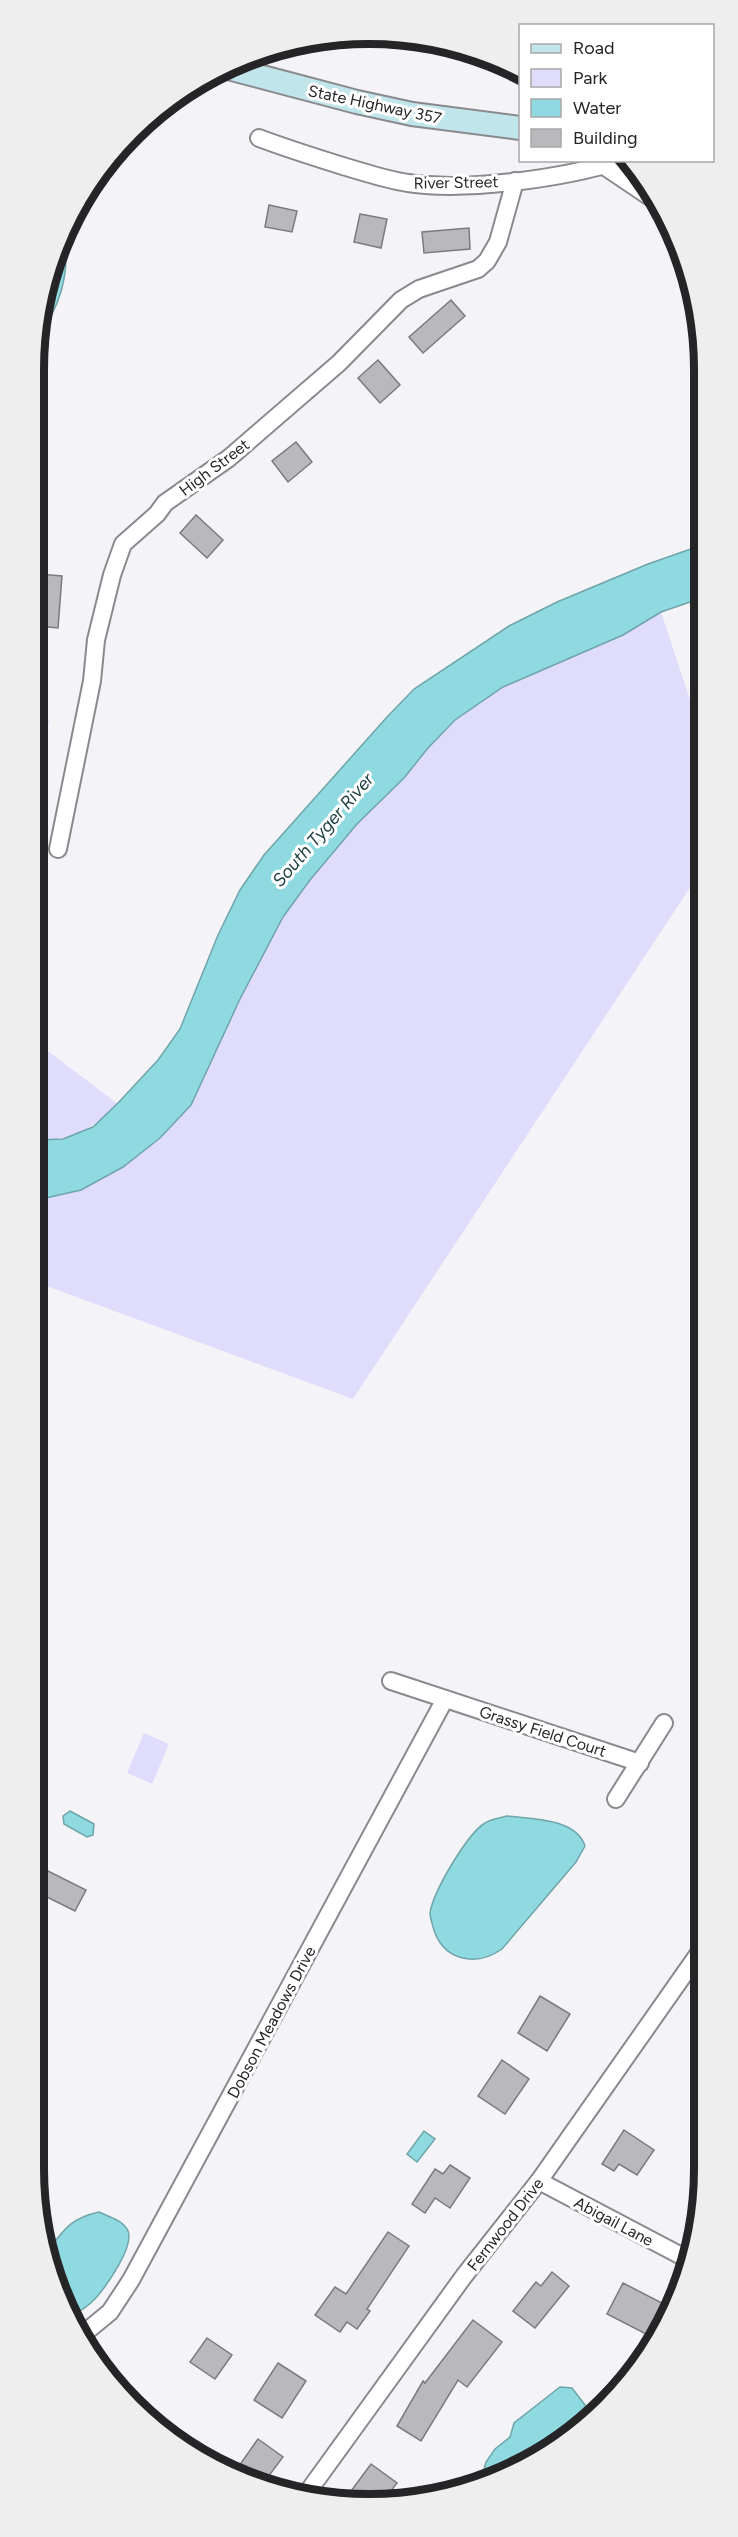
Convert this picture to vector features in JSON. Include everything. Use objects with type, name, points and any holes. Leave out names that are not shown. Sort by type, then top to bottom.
[{"type":"main road","name":"State Highway 357","points":[[238,71],[412,114],[519,128]]},
{"type":"street","name":"River Street","points":[[259,138],[388,180],[408,183],[482,185],[604,166],[616,162]]},
{"type":"street","points":[[604,166],[642,192]]},
{"type":"street","name":"High Street","points":[[58,849],[92,681],[96,640],[112,575],[123,544],[151,520],[165,503],[229,458],[339,363],[401,300],[419,289],[478,269],[487,261],[498,242],[515,181]]},
{"type":"street","name":"Grassy Field Court","points":[[391,1681],[640,1763]]},
{"type":"street","name":"Dobson Meadows Drive","points":[[87,2331],[110,2312],[131,2280],[445,1699]]},
{"type":"street","points":[[616,1798],[664,1723]]},
{"type":"street","name":"Fernwood Drive","points":[[311,2488],[464,2276],[539,2181],[694,1960]]},
{"type":"street","name":"Abigail Lane","points":[[539,2181],[682,2257]]},
{"type":"green space","points":[[661,612],[694,712],[694,882],[353,1399],[44,1285],[44,1198],[123,1167],[160,1138],[191,1105],[240,999],[283,917],[310,880],[357,824],[404,778],[455,720],[503,687],[623,635]]},
{"type":"green space","points":[[44,715],[49,720],[44,755]]},
{"type":"green space","points":[[44,1048],[118,1104],[82,1132],[44,1140]]},
{"type":"green space","points":[[144,1733],[169,1744],[152,1784],[127,1773]]},
{"type":"water","points":[[66,251],[64,278],[58,302],[47,322]]},
{"type":"water","name":"South Tyger River","points":[[694,548],[694,601],[661,612],[623,635],[503,687],[455,720],[404,778],[357,824],[310,880],[283,917],[240,999],[191,1105],[160,1138],[123,1167],[81,1190],[44,1198],[44,1140],[63,1139],[93,1127],[158,1060],[180,1029],[218,935],[240,890],[264,855],[387,717],[414,689],[509,626],[557,602],[648,564]]},
{"type":"water","points":[[70,1811],[94,1824],[93,1835],[87,1837],[64,1824],[63,1816]]},
{"type":"water","points":[[507,1816],[540,1819],[563,1825],[573,1830],[585,1846],[576,1862],[502,1949],[481,1958],[461,1957],[444,1947],[437,1938],[430,1916],[432,1904],[452,1864],[469,1839],[485,1823]]},
{"type":"water","points":[[424,2131],[435,2139],[417,2162],[407,2154]]},
{"type":"water","points":[[99,2212],[125,2226],[129,2236],[124,2255],[112,2276],[94,2300],[77,2313],[68,2293],[53,2244],[70,2225],[82,2217]]},
{"type":"water","points":[[560,2387],[572,2388],[588,2409],[532,2450],[483,2473],[486,2462],[495,2449],[510,2437],[514,2423]]},
{"type":"building","points":[[269,205],[297,211],[292,232],[265,227]]},
{"type":"building","points":[[360,214],[387,219],[381,248],[354,242]]},
{"type":"building","points":[[469,228],[470,249],[424,253],[422,232]]},
{"type":"building","points":[[451,300],[465,316],[423,353],[409,337]]},
{"type":"building","points":[[378,360],[400,385],[380,403],[358,378]]},
{"type":"building","points":[[296,442],[312,462],[288,482],[272,461]]},
{"type":"building","points":[[196,515],[223,540],[207,558],[180,533]]},
{"type":"building","points":[[44,574],[62,576],[58,628],[44,627]]},
{"type":"building","points":[[44,1869],[86,1890],[75,1911],[47,1897],[44,1903]]},
{"type":"building","points":[[540,1996],[570,2014],[547,2051],[518,2033]]},
{"type":"building","points":[[502,2060],[529,2079],[505,2114],[478,2096]]},
{"type":"building","points":[[624,2130],[654,2150],[637,2175],[619,2164],[614,2171],[602,2164]]},
{"type":"building","points":[[450,2165],[470,2178],[450,2208],[435,2198],[425,2213],[412,2204],[435,2169],[443,2174]]},
{"type":"building","points":[[388,2232],[409,2246],[367,2309],[370,2311],[357,2329],[347,2322],[340,2332],[315,2315],[335,2287],[346,2294]]},
{"type":"building","points":[[552,2272],[569,2286],[535,2328],[513,2311],[536,2282],[541,2286]]},
{"type":"building","points":[[623,2283],[662,2303],[646,2334],[607,2314]]},
{"type":"building","points":[[473,2320],[502,2342],[467,2387],[458,2380],[421,2441],[397,2426],[423,2381],[425,2383]]},
{"type":"building","points":[[207,2338],[232,2355],[215,2379],[190,2362]]},
{"type":"building","points":[[278,2363],[306,2381],[282,2418],[254,2400]]},
{"type":"building","points":[[258,2439],[283,2457],[268,2477],[239,2466]]},
{"type":"building","points":[[371,2464],[397,2483],[389,2493],[350,2493]]}]
